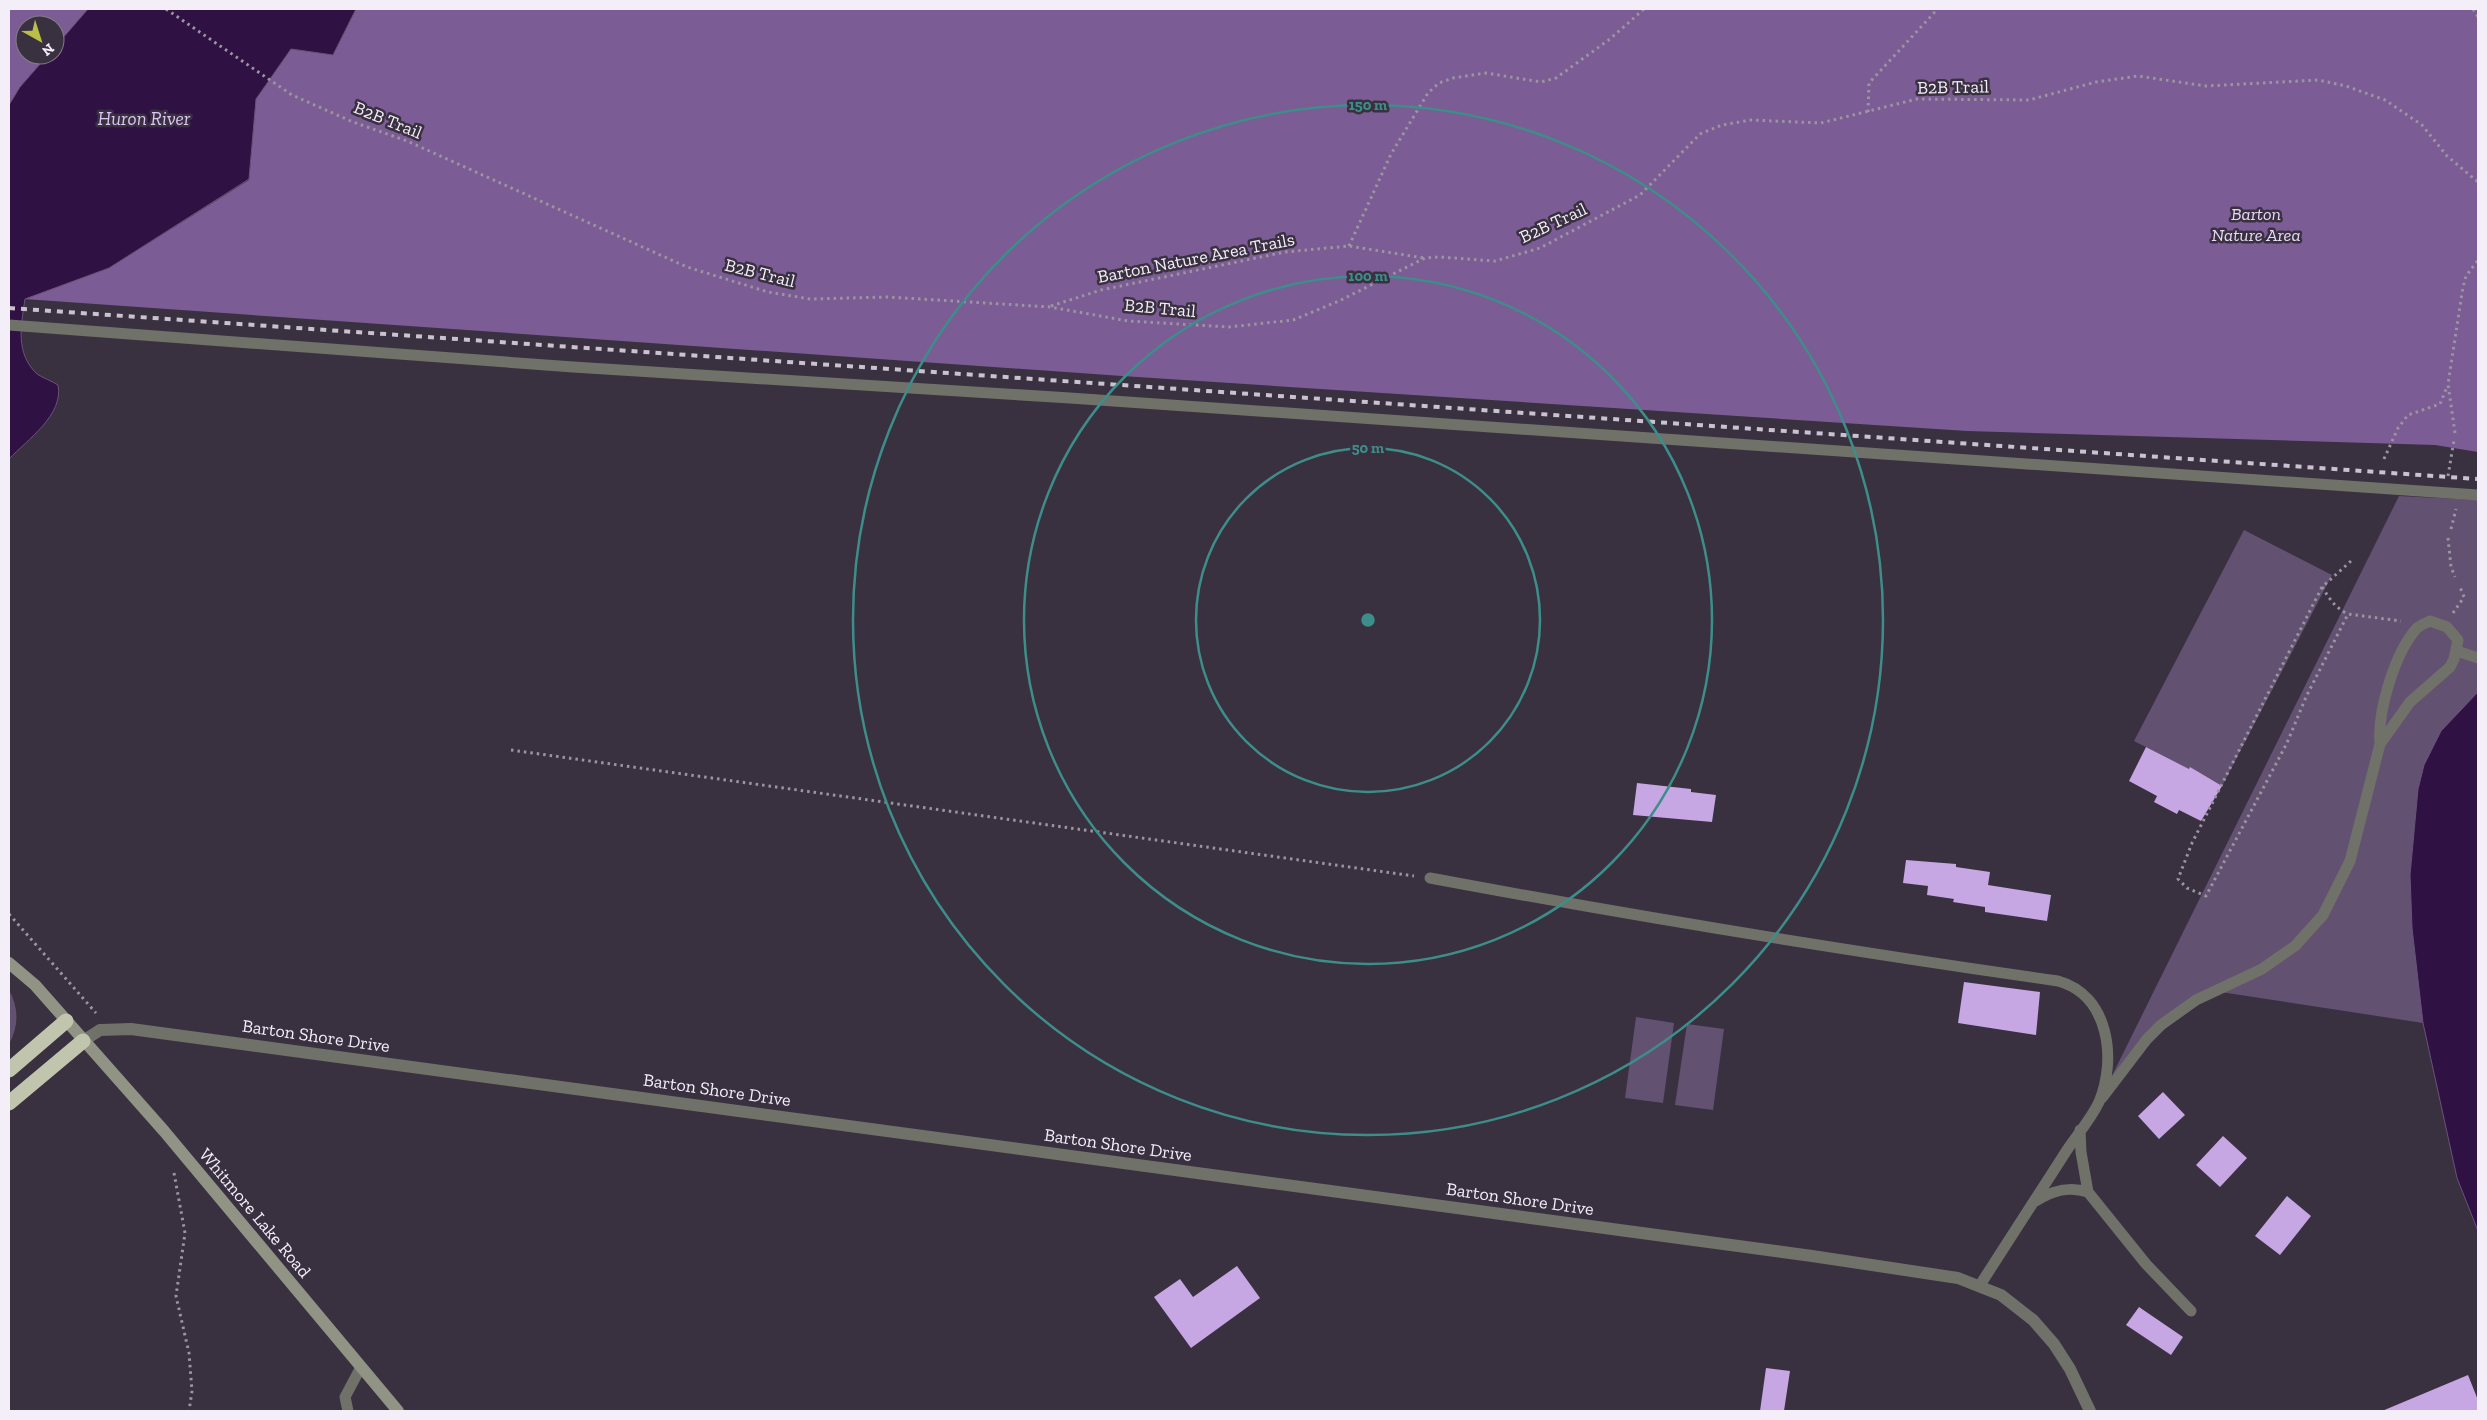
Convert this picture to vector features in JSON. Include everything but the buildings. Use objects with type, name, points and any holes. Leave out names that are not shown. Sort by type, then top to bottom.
[{"type":"highway","points":[[9,1070],[66,1021]]},
{"type":"highway","points":[[9,1103],[83,1041]]},
{"type":"street","name":"Whitmore Lake Road","points":[[9,963],[34,986],[164,1131],[398,1411]]},
{"type":"street","name":"Barton Shore Drive","points":[[83,1041],[100,1030],[131,1029],[1812,1256],[1867,1266],[1958,1278],[1980,1285],[2009,1301],[2044,1331],[2070,1369],[2090,1411]]},
{"type":"lane","points":[[9,325],[573,366],[1070,398],[2478,495]]},
{"type":"lane","points":[[1980,1285],[2099,1102],[2147,1039],[2161,1025],[2196,1000],[2279,958],[2295,946],[2323,915],[2350,861],[2380,744],[2381,711],[2404,646],[2421,625],[2430,621],[2444,625],[2458,640],[2457,651],[2450,667],[2410,702],[2380,744]]},
{"type":"lane","points":[[2457,651],[2478,658]]},
{"type":"lane","points":[[1430,878],[1639,916],[1850,951],[2063,983],[2077,989],[2091,1001],[2099,1012],[2105,1028],[2107,1063],[2099,1102]]},
{"type":"lane","points":[[2080,1130],[2081,1152],[2088,1192],[2146,1264],[2191,1311]]},
{"type":"lane","points":[[2034,1202],[2049,1193],[2064,1189],[2075,1188],[2088,1192]]},
{"type":"lane","points":[[348,1411],[345,1397],[361,1367]]},
{"type":"path","name":"B2B Trail","points":[[166,9],[292,94],[407,142],[688,267],[768,292],[810,299],[888,297],[1050,306],[1128,321],[1229,327],[1292,320],[1331,304],[1425,258],[1439,257],[1495,261],[1540,248],[1640,195],[1700,134],[1722,124],[1751,120],[1822,123],[1916,99],[2029,100],[2096,82],[2138,76],[2206,86],[2318,80],[2346,86],[2385,100],[2422,125],[2447,156],[2478,182]]},
{"type":"path","points":[[1349,246],[1391,154],[1428,93],[1439,83],[1453,78],[1486,73],[1541,82],[1556,78],[1610,39],[1644,9]]},
{"type":"path","points":[[1868,112],[1869,82],[1934,13],[1934,9]]},
{"type":"path","points":[[2473,9],[2478,17]]},
{"type":"path","name":"Barton Nature Area Trails","points":[[1050,306],[1101,290],[1285,252],[1349,246],[1425,258]]},
{"type":"path","points":[[2384,459],[2398,428],[2408,415],[2440,404],[2448,384],[2463,287],[2466,276],[2478,260]]},
{"type":"path","points":[[2448,384],[2455,433]]},
{"type":"path","points":[[2448,538],[2451,567],[2455,577]]},
{"type":"path","points":[[2348,614],[2306,697],[2286,743],[2206,896],[2187,888],[2178,879],[2192,843],[2322,587],[2351,561]]},
{"type":"path","points":[[2322,587],[2339,610],[2348,614],[2421,625]]},
{"type":"path","points":[[2444,625],[2464,597],[2460,587]]},
{"type":"path","points":[[511,750],[1430,878]]},
{"type":"path","points":[[9,914],[20,924],[80,996],[100,1017],[108,1018],[110,1029]]},
{"type":"path","points":[[173,1168],[185,1233],[176,1296],[189,1353],[192,1391],[189,1411]]},
{"type":"shaded area","points":[[2399,496],[2478,500],[2478,692],[2465,706],[2418,789],[2410,875],[2412,928],[2423,1023],[2214,991],[2178,1011],[2099,1102]]},
{"type":"shaded area","points":[[2244,530],[2332,575],[2222,786],[2134,741]]},
{"type":"shaded area","points":[[9,990],[15,1004],[16,1024],[9,1044]]},
{"type":"shaded area","points":[[1636,1017],[1674,1023],[1663,1103],[1625,1098]]},
{"type":"shaded area","points":[[1687,1024],[1724,1029],[1713,1110],[1675,1105]]},
{"type":"green space","points":[[9,9],[88,9],[65,35],[65,15],[15,15],[15,65],[39,65],[20,87],[9,105]]},
{"type":"green space","name":"Barton Nature Area","points":[[356,9],[2478,9],[2478,452],[2435,445],[1967,431],[1122,376],[24,299],[109,268],[249,180],[256,99],[291,49],[333,55]]},
{"type":"water","name":"Huron River","points":[[88,9],[356,9],[333,55],[291,49],[256,99],[249,179],[109,268],[25,299],[21,339],[25,357],[37,374],[58,385],[58,396],[50,417],[43,426],[9,459],[9,105],[20,87],[39,65],[65,65],[65,35]]},
{"type":"water","points":[[2478,692],[2478,1231],[2457,1178],[2423,1023],[2412,928],[2410,875],[2418,789],[2424,765],[2441,731]]},
{"type":"railway","points":[[9,308],[2478,479]]}]
